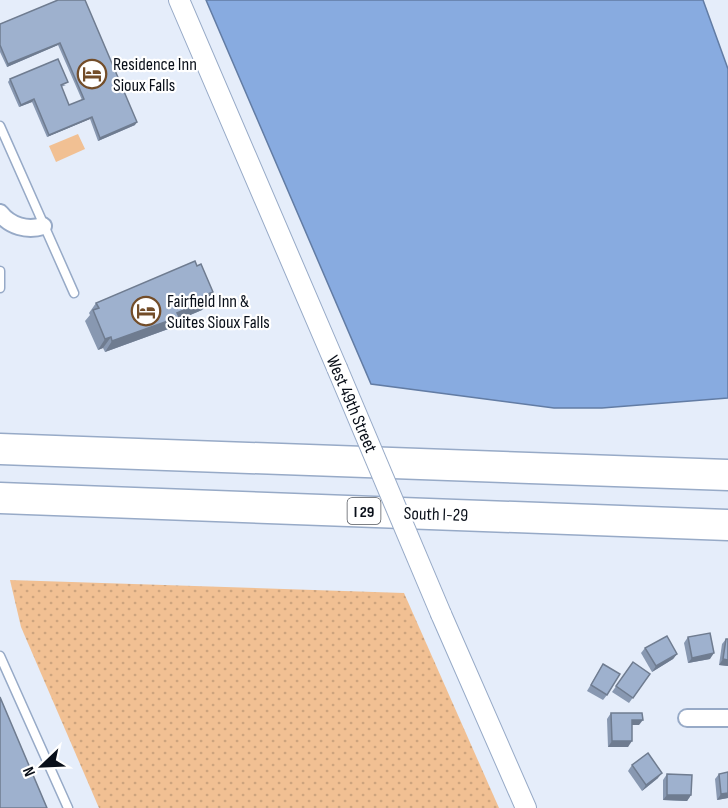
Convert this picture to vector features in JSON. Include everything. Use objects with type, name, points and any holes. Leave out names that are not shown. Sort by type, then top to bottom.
[{"type":"highway","points":[[0,449],[728,475]]},
{"type":"highway","name":"South I-29","points":[[0,498],[728,525]]},
{"type":"street","name":"West 49th Street","points":[[179,0],[526,808]]},
{"type":"street","points":[[0,213],[10,223],[21,227],[43,226]]},
{"type":"street","points":[[687,718],[728,718]]},
{"type":"lane","points":[[0,126],[74,293]]},
{"type":"lane","points":[[0,272],[0,288]]},
{"type":"lane","points":[[0,656],[68,808]]},
{"type":"shaded area","points":[[78,134],[85,149],[56,162],[49,146]]},
{"type":"shaded area","points":[[10,580],[404,593],[499,808],[99,808],[21,627]]},
{"type":"water","points":[[206,0],[703,0],[728,69],[728,398],[602,408],[554,408],[371,384]]},
{"type":"building","name":"Residence Inn Sioux Falls","points":[[58,0],[85,0],[137,122],[100,138],[92,117],[49,135],[34,99],[21,105],[10,79],[58,59],[68,82],[61,85],[69,105],[84,99],[60,43],[8,64],[0,45],[0,24]]},
{"type":"building","name":"Fairfield Inn & Suites Sioux Falls","points":[[195,261],[197,266],[201,264],[213,292],[208,294],[210,299],[177,313],[179,317],[112,341],[111,337],[105,339],[93,310],[99,308],[96,303]]},
{"type":"building","points":[[710,633],[714,653],[692,658],[688,637]]},
{"type":"building","points":[[667,636],[677,654],[656,666],[645,648]]},
{"type":"building","points":[[726,639],[728,639],[728,660],[723,659]]},
{"type":"building","points":[[633,662],[650,674],[633,698],[616,686]]},
{"type":"building","points":[[603,664],[620,674],[607,695],[591,685]]},
{"type":"building","points":[[0,697],[47,808],[0,808]]},
{"type":"building","points":[[611,713],[642,713],[643,720],[632,720],[632,741],[612,741]]},
{"type":"building","points":[[648,753],[662,773],[646,785],[632,765]]},
{"type":"building","points":[[728,772],[728,793],[721,794],[719,774]]},
{"type":"building","points":[[667,774],[692,775],[691,795],[667,795]]},
{"type":"place","name":"Residence Inn Sioux Falls","points":[[92,74]]},
{"type":"place","name":"Fairfield Inn & Suites Sioux Falls","points":[[146,311]]}]
